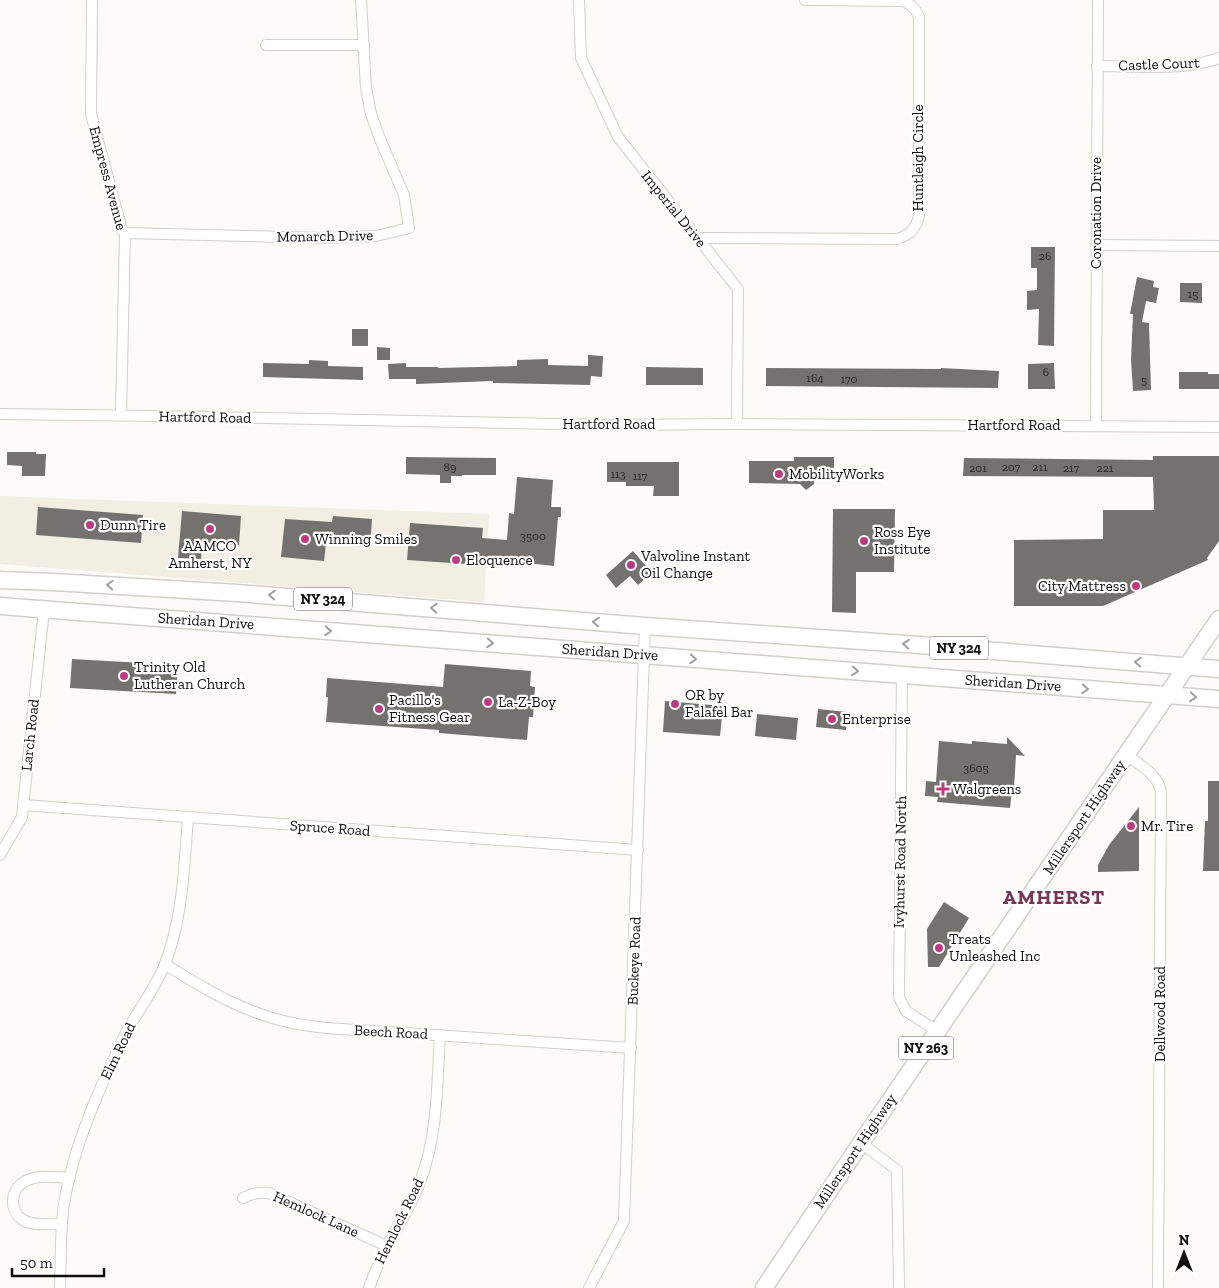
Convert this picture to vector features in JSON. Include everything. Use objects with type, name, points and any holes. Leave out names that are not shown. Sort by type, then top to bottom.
[{"type":"main road","name":"Sheridan Drive","points":[[0,580],[64,582],[237,593],[1219,669]]},
{"type":"main road","name":"Sheridan Drive","points":[[0,606],[1219,699]]},
{"type":"main road","name":"Millersport Highway","points":[[764,1288],[1219,619]]},
{"type":"street","name":"Empress Avenue","points":[[92,0],[91,114],[122,230],[125,233],[121,415]]},
{"type":"street","name":"Monarch Drive","points":[[125,233],[326,238],[376,236],[409,228],[404,195],[371,114],[366,88],[361,0]]},
{"type":"street","name":"Imperial Drive","points":[[579,0],[581,58],[618,138],[738,289],[737,424]]},
{"type":"street","name":"Huntleigh Circle","points":[[697,238],[897,240],[906,236],[917,224],[919,206],[919,17],[916,9],[903,1],[805,0]]},
{"type":"street","name":"Coronation Drive","points":[[1096,426],[1098,0]]},
{"type":"street","points":[[266,45],[364,45]]},
{"type":"street","name":"Castle Court","points":[[1097,66],[1191,66],[1207,63],[1219,58]]},
{"type":"street","points":[[1096,245],[1219,246]]},
{"type":"street","name":"Hartford Road","points":[[0,414],[613,425],[1219,427]]},
{"type":"street","name":"Larch Road","points":[[0,856],[22,817],[44,609]]},
{"type":"street","name":"Buckeye Road","points":[[589,1288],[624,1221],[645,626]]},
{"type":"street","name":"Ivyhurst Road North","points":[[902,674],[899,997],[906,1011],[937,1032]]},
{"type":"street","name":"Dellwood Road","points":[[1126,754],[1150,773],[1161,789],[1158,1288]]},
{"type":"street","name":"Spruce Road","points":[[23,805],[638,850]]},
{"type":"street","name":"Elm Road","points":[[60,1288],[62,1224],[70,1178],[88,1119],[104,1079],[128,1029],[165,964],[176,927],[181,901],[188,818]]},
{"type":"street","name":"Beech Road","points":[[165,964],[199,986],[235,1005],[293,1024],[334,1029],[631,1048]]},
{"type":"street","name":"Hemlock Road","points":[[369,1288],[387,1246],[412,1202],[421,1180],[435,1118],[440,1035]]},
{"type":"street","points":[[861,1143],[897,1170],[899,1288]]},
{"type":"street","points":[[62,1224],[32,1223],[23,1220],[16,1212],[12,1204],[12,1198],[16,1188],[24,1181],[33,1178],[70,1178]]},
{"type":"street","name":"Hemlock Lane","points":[[243,1198],[260,1192],[269,1193],[387,1246]]},
{"type":"shaded area","points":[[0,496],[489,514],[484,602],[0,564]]},
{"type":"building","points":[[1031,247],[1055,247],[1054,346],[1038,345],[1039,309],[1027,310],[1027,291],[1037,290],[1037,268],[1031,268]]},
{"type":"building","points":[[1137,277],[1154,281],[1153,287],[1159,288],[1156,303],[1146,301],[1142,322],[1149,323],[1151,390],[1133,391],[1131,360],[1133,314],[1130,314]]},
{"type":"building","points":[[1180,283],[1202,283],[1202,303],[1180,302]]},
{"type":"building","points":[[352,329],[368,329],[368,346],[352,346]]},
{"type":"building","points":[[377,347],[390,348],[390,360],[377,360]]},
{"type":"building","points":[[588,355],[603,356],[602,377],[591,376],[590,385],[493,383],[493,381],[416,384],[416,379],[389,379],[388,364],[406,363],[406,367],[438,368],[517,366],[517,360],[548,359],[548,365],[588,366]]},
{"type":"building","points":[[309,360],[328,361],[328,366],[363,367],[363,380],[263,377],[263,363],[309,364]]},
{"type":"building","points":[[1054,363],[1055,389],[1028,389],[1028,364]]},
{"type":"building","points":[[646,367],[703,368],[703,385],[646,385]]},
{"type":"building","points":[[766,368],[941,368],[999,371],[998,388],[766,386]]},
{"type":"building","points":[[1179,372],[1219,374],[1219,389],[1179,389]]},
{"type":"building","points":[[7,452],[46,454],[45,476],[22,476],[22,466],[7,465]]},
{"type":"building","points":[[1153,456],[1219,456],[1219,541],[1207,558],[1208,560],[1103,606],[1014,606],[1014,540],[1103,539],[1103,510],[1154,510],[1153,477],[963,476],[964,458],[1153,460]]},
{"type":"building","points":[[406,457],[496,458],[496,475],[451,476],[451,483],[440,483],[440,475],[406,474]]},
{"type":"building","name":"MobilityWorks","points":[[794,457],[834,457],[834,472],[813,472],[814,484],[806,490],[800,484],[749,483],[749,461],[794,461]]},
{"type":"building","points":[[607,462],[679,462],[679,496],[653,496],[654,486],[626,486],[626,482],[607,482]]},
{"type":"building","points":[[517,477],[553,480],[551,507],[561,507],[561,517],[558,517],[554,566],[481,558],[481,565],[407,560],[410,523],[483,528],[482,538],[507,540],[509,513],[514,514]]},
{"type":"building","name":"Dunn Tire","points":[[38,507],[143,515],[141,543],[36,535]]},
{"type":"building","name":"Ross Eye Institute","points":[[833,509],[895,509],[894,572],[856,572],[856,613],[832,612]]},
{"type":"building","name":"AAMCO Amherst, NY","points":[[182,511],[241,516],[239,545],[202,543],[201,559],[178,558]]},
{"type":"building","points":[[333,516],[372,519],[370,547],[326,544],[324,561],[281,557],[285,519],[332,522]]},
{"type":"building","name":"Valvoline Instant Oil Change","points":[[633,551],[652,573],[638,585],[630,576],[616,588],[606,575]]},
{"type":"building","name":"Trinity Old Lutheran Church","points":[[72,659],[178,665],[176,694],[70,688]]},
{"type":"building","points":[[445,664],[531,671],[530,686],[535,687],[533,717],[529,717],[527,740],[439,733],[439,730],[326,722],[327,678],[443,687]]},
{"type":"building","points":[[665,701],[723,706],[720,736],[663,732]]},
{"type":"building","name":"Enterprise","points":[[818,709],[847,712],[846,730],[816,727]]},
{"type":"building","points":[[757,714],[798,718],[796,740],[755,736]]},
{"type":"building","name":"Walgreens","points":[[1007,737],[1025,756],[1016,755],[1014,789],[1012,789],[1010,808],[937,802],[938,797],[925,796],[926,781],[936,782],[939,741],[972,744],[972,741],[1007,744]]},
{"type":"building","points":[[1208,781],[1219,781],[1219,871],[1203,871],[1205,821],[1208,821]]},
{"type":"building","name":"Mr. Tire","points":[[1139,807],[1139,871],[1098,872],[1098,865],[1109,845]]},
{"type":"building","name":"Treats Unleashed Inc","points":[[944,902],[969,918],[939,967],[928,967],[927,929]]},
{"type":"place","name":"MobilityWorks","points":[[779,474]]},
{"type":"place","name":"Dunn Tire","points":[[90,525]]},
{"type":"place","name":"AAMCO Amherst, NY","points":[[210,529]]},
{"type":"place","name":"Winning Smiles","points":[[305,539]]},
{"type":"place","name":"Ross Eye Institute","points":[[864,541]]},
{"type":"place","name":"Eloquence","points":[[456,560]]},
{"type":"place","name":"Valvoline Instant Oil Change","points":[[631,565]]},
{"type":"place","name":"City Mattress","points":[[1136,586]]},
{"type":"place","name":"Trinity Old Lutheran Church","points":[[124,676]]},
{"type":"place","name":"La-Z-Boy","points":[[488,702]]},
{"type":"place","name":"OR by Falafel Bar","points":[[675,704]]},
{"type":"place","name":"Pacillo's Fitness Gear","points":[[379,709]]},
{"type":"place","name":"Enterprise","points":[[832,719]]},
{"type":"place","name":"Walgreens","points":[[943,789]]},
{"type":"place","name":"Mr. Tire","points":[[1131,826]]},
{"type":"place","name":"Treats Unleashed Inc","points":[[939,948]]},
{"type":"district","name":"AMHERST","points":[[1054,897]]}]
